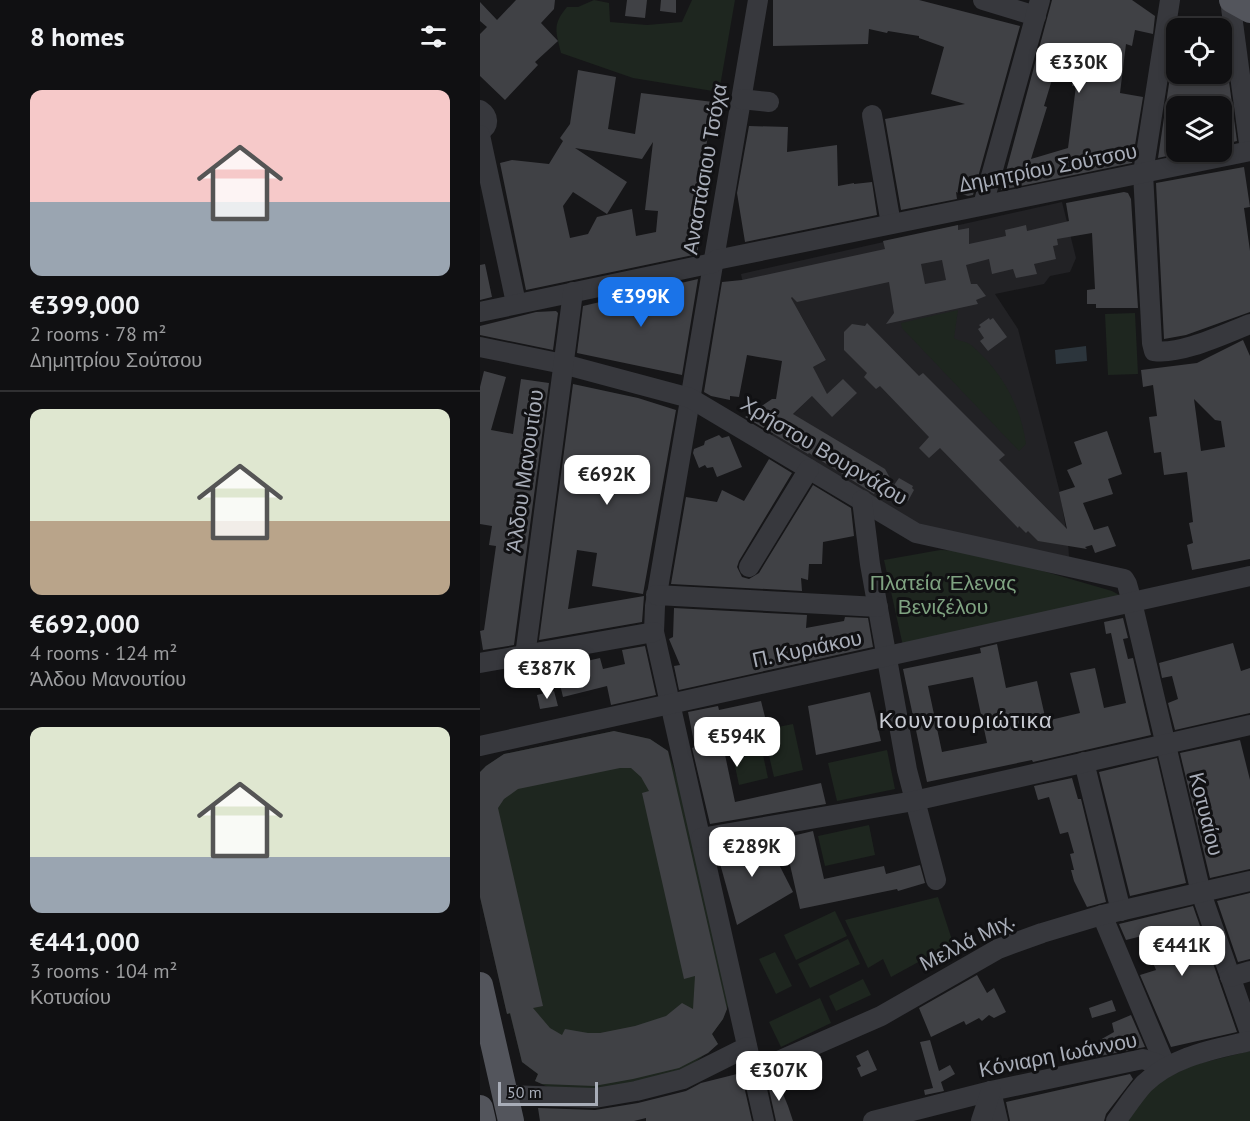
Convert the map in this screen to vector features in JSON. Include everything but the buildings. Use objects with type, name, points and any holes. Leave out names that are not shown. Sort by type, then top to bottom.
[{"type":"main road","points":[[1231,0],[1250,10]]},
{"type":"main road","points":[[480,985],[511,1121]]},
{"type":"main road","points":[[480,1107],[483,1121]]},
{"type":"street","name":"Αναστάσιου Τσόχα","points":[[758,0],[656,595],[654,633],[764,1121]]},
{"type":"street","points":[[983,0],[1038,8],[983,206]]},
{"type":"street","points":[[1170,0],[1143,173],[1154,351],[1162,352],[1199,343],[1250,324]]},
{"type":"street","points":[[1231,0],[1250,151]]},
{"type":"street","points":[[741,99],[769,102]]},
{"type":"street","points":[[480,110],[486,116],[486,127],[480,133],[516,303]]},
{"type":"street","points":[[872,115],[891,224]]},
{"type":"street","name":"Δημητρίου Σούτσου","points":[[480,312],[713,263],[716,260],[1250,151]]},
{"type":"street","name":"Άλδου Μανουτίου","points":[[525,656],[573,292]]},
{"type":"street","name":"Χρήστου Βουρνάζου","points":[[480,347],[563,364],[690,398],[916,533],[1124,579],[1132,602]]},
{"type":"street","points":[[748,567],[809,469]]},
{"type":"street","points":[[861,500],[886,656],[914,801],[936,880]]},
{"type":"street","name":"Π. Κυριάκου","points":[[480,746],[1250,576]]},
{"type":"street","points":[[656,595],[878,607]]},
{"type":"street","name":"Κοτυαίου","points":[[1132,602],[1201,893],[1250,1033]]},
{"type":"street","points":[[480,663],[654,633]]},
{"type":"street","points":[[701,838],[914,801],[1165,744],[1248,732]]},
{"type":"street","points":[[1084,762],[1121,910]]},
{"type":"street","name":"Μελλά Μιχ.","points":[[753,1072],[881,1016],[998,949],[1102,915],[1250,881]]},
{"type":"street","points":[[1102,915],[1166,1067],[1142,1086],[1116,1121]]},
{"type":"street","points":[[1230,977],[1250,972]]},
{"type":"street","name":"Κόνιαρη Ιωάννου","points":[[873,1121],[991,1091],[1143,1059],[1166,1067],[1187,1057],[1250,1041]]},
{"type":"street","points":[[505,1095],[595,1098],[636,1091],[683,1078],[747,1047]]},
{"type":"street","points":[[981,1121],[991,1091]]},
{"type":"street","points":[[991,1091],[998,1121]]},
{"type":"shaded area","points":[[1062,202],[1076,258],[1070,272],[1050,276],[1044,284],[995,294],[1018,329],[1060,493],[1069,557],[916,525],[770,437],[822,386],[813,367],[826,360],[800,314],[749,315],[741,274]]},
{"type":"shaded area","points":[[1086,346],[1087,361],[1056,364],[1055,350]]},
{"type":"green space","points":[[594,0],[609,3],[610,22],[647,25],[682,22],[692,0],[735,0],[719,92],[633,78],[561,53],[556,28],[562,13],[567,7],[578,7]]},
{"type":"green space","points":[[958,310],[954,338],[969,344],[992,366],[1008,390],[1020,416],[1026,444],[1019,451],[902,328],[901,323]]},
{"type":"green space","points":[[1135,313],[1138,374],[1108,375],[1105,314]]},
{"type":"green space","name":"Πλατεία Έλενας Βενιζέλου","points":[[940,550],[974,551],[1112,591],[1132,602],[903,646],[884,560]]},
{"type":"green space","points":[[793,724],[803,770],[774,777],[763,730]]},
{"type":"green space","points":[[614,731],[650,739],[668,751],[679,784],[729,1003],[723,1019],[712,1034],[718,1044],[694,1063],[672,1073],[606,1089],[552,1089],[535,1081],[538,1074],[522,1062],[510,1014],[507,1014],[480,897],[480,772],[504,754]]},
{"type":"green space","points":[[758,732],[768,778],[739,785],[729,738]]},
{"type":"green space","points":[[887,750],[895,789],[837,801],[828,763]]},
{"type":"green space","points":[[869,825],[875,855],[825,866],[818,836]]},
{"type":"green space","points":[[938,897],[953,943],[891,977],[883,959],[868,968],[845,920]]},
{"type":"green space","points":[[835,911],[847,936],[796,960],[784,935]]},
{"type":"green space","points":[[848,939],[860,964],[810,988],[798,964]]},
{"type":"green space","points":[[775,952],[792,986],[776,994],[759,959]]},
{"type":"green space","points":[[863,979],[871,995],[836,1011],[829,996]]},
{"type":"green space","points":[[820,998],[831,1023],[781,1047],[769,1022]]},
{"type":"green space","points":[[1250,1051],[1250,1121],[1127,1121],[1155,1084],[1193,1065]]},
{"type":"district","name":"Κουντουριώτικα","points":[[966,720]]}]
